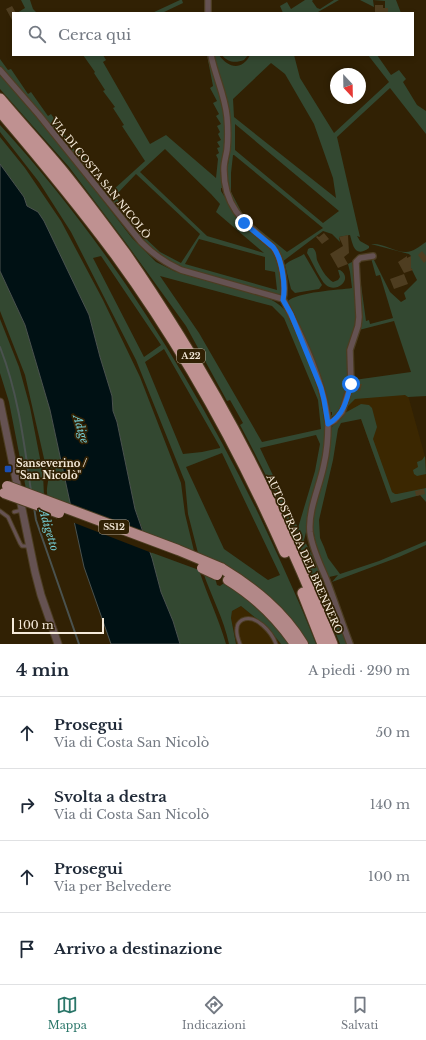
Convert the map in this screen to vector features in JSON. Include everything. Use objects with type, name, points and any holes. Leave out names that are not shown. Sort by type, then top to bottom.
[{"type":"highway","name":"AUTOSTRADA DEL BRENNERO","points":[[0,99],[64,173],[124,253],[162,309],[200,370],[240,440],[279,519],[332,644]]},
{"type":"highway","name":"AUTOSTRADA DEL BRENNERO","points":[[0,111],[57,178],[116,256],[192,371],[233,445],[272,524],[306,600],[323,644]]},
{"type":"highway","name":"SS12","points":[[3,488],[178,550],[219,572],[244,582],[270,604],[290,625],[303,644]]},
{"type":"highway","name":"SS12","points":[[219,572],[249,594],[270,613],[295,644]]},
{"type":"street","points":[[208,0],[208,12]]},
{"type":"street","points":[[211,56],[222,90],[227,116],[227,150],[224,168],[228,198],[244,223],[277,252],[282,276],[284,294],[283,300],[291,314],[321,388],[324,400],[328,424],[327,445],[324,466],[312,512],[310,532],[350,644]]},
{"type":"street","name":"VIA DI COSTA SAN NICOLÒ","points":[[0,70],[39,115],[141,242],[154,255],[181,270],[283,300]]},
{"type":"street","points":[[328,424],[335,420],[342,412],[351,384],[350,350],[358,326],[356,262],[360,258],[373,256]]},
{"type":"street","points":[[0,402],[41,595],[58,644]]},
{"type":"lane","points":[[14,512],[22,510]]},
{"type":"lane","points":[[0,511],[8,517],[22,546],[30,546]]},
{"type":"lane","points":[[240,644],[237,632],[238,624],[243,620],[250,618],[267,629],[276,644]]},
{"type":"shaded area","points":[[406,388],[426,460],[426,488],[389,498],[361,419],[343,414],[351,391]]},
{"type":"shaded area","points":[[241,606],[268,628],[281,644],[236,644],[231,618],[232,611]]},
{"type":"green space","points":[[21,0],[30,0],[33,9],[36,12],[19,12],[25,8]]},
{"type":"green space","points":[[182,0],[183,3],[164,12],[154,12]]},
{"type":"green space","points":[[305,0],[313,0],[312,1],[317,8],[320,9],[334,0],[339,0],[318,12],[283,12],[280,6],[287,2],[291,9]]},
{"type":"green space","points":[[360,0],[373,0],[374,7]]},
{"type":"green space","points":[[373,0],[396,0],[401,12],[388,12],[388,8],[385,8],[385,1]]},
{"type":"green space","points":[[84,56],[104,56],[106,60],[103,62],[150,144],[166,135],[216,178],[218,159],[216,155],[219,153],[217,148],[220,147],[217,142],[221,140],[218,134],[220,132],[217,126],[221,124],[216,116],[219,114],[213,103],[217,101],[210,88],[213,86],[207,56],[209,56],[219,87],[224,112],[225,129],[223,188],[221,188],[221,191],[239,220],[271,247],[279,262],[282,295],[176,266],[167,262],[146,245],[0,68],[0,59],[8,70],[11,69],[28,94],[31,92],[48,116],[51,114],[75,150],[79,149],[101,182],[105,180],[113,190],[145,161],[122,126],[124,125],[113,108],[115,107],[103,91],[105,90],[94,73],[95,72]],"holes":[[[165,149],[220,204],[216,212],[264,253],[207,236],[140,172]],[[136,174],[200,234],[181,263],[160,252],[144,237],[115,196]],[[199,239],[265,257],[265,270],[275,272],[277,290],[185,264]]]},
{"type":"green space","points":[[213,56],[220,56],[227,63],[235,66],[243,64],[249,56],[294,56],[300,78],[334,133],[389,82],[369,56],[378,56],[391,75],[399,70],[406,79],[403,82],[417,105],[426,111],[426,134],[390,88],[337,137],[360,237],[357,236],[360,241],[369,246],[369,248],[361,252],[355,249],[350,235],[339,237],[340,242],[332,234],[323,231],[282,262],[280,256],[245,220],[231,201],[226,177],[230,152],[230,113],[228,112]],"holes":[[[271,63],[285,74],[314,124],[333,178],[336,198],[234,117],[233,99]],[[235,124],[339,211],[323,223],[235,150]],[[234,155],[323,228],[287,252],[247,220],[231,192],[231,173]]]},
{"type":"green space","points":[[223,56],[247,56],[244,60],[238,62],[229,61]]},
{"type":"green space","points":[[0,75],[44,124],[132,238],[156,262],[174,271],[267,298],[281,306],[290,317],[312,372],[320,398],[325,425],[324,454],[311,504],[304,540],[317,564],[347,644],[340,644],[293,533],[240,425],[243,423],[230,400],[227,401],[186,326],[69,167],[0,89]],"holes":[[[160,276],[272,306],[284,318],[318,400],[321,429],[262,442],[199,333]],[[316,435],[320,444],[315,471],[298,528],[260,448]]]},
{"type":"green space","points":[[0,125],[39,169],[75,215],[110,262],[175,360],[259,515],[296,595],[316,644],[307,644],[198,553],[188,514],[185,482],[136,360],[71,232],[39,182],[0,132]],"holes":[[[101,256],[161,345],[144,357],[93,258]],[[164,349],[220,448],[183,454],[145,362]],[[222,453],[280,575],[268,580],[224,549],[186,467]]]},
{"type":"green space","points":[[0,137],[25,168],[61,221],[103,300],[140,377],[181,483],[185,514],[194,551],[144,533],[135,509],[117,422],[113,411],[112,396],[89,315],[37,212],[27,206],[24,197],[0,164]]},
{"type":"green space","points":[[426,242],[426,396],[408,397],[405,395],[355,399],[345,409],[354,380],[411,372],[394,321],[359,330],[358,263],[366,321],[369,320],[370,324],[393,318],[380,275],[376,276],[371,258],[373,258],[390,292],[401,302],[406,299],[404,293],[417,280],[411,268],[411,256],[400,252],[414,250]]},
{"type":"green space","points":[[371,244],[380,245],[395,250]]},
{"type":"green space","points":[[313,248],[315,251],[320,266],[330,280],[333,282],[338,280],[340,277],[338,270],[344,274],[344,281],[339,287],[330,287],[324,283],[307,253],[308,249]]},
{"type":"green space","points":[[304,254],[322,285],[319,289],[295,293],[291,289],[285,265]]},
{"type":"green space","points":[[352,262],[355,273],[356,309],[351,371],[348,388],[343,402],[336,413],[329,418],[332,415],[332,412],[329,412],[312,355],[288,301],[300,295],[309,293],[352,288],[348,264]]},
{"type":"green space","points":[[0,271],[25,325],[50,410],[71,506],[48,497],[47,494],[48,476],[25,375],[0,311]]},
{"type":"green space","points":[[0,319],[19,367],[30,407],[43,474],[44,496],[26,489],[9,402],[0,373]]},
{"type":"green space","points":[[361,404],[369,405],[372,408],[377,427],[373,439],[392,492],[397,494],[426,488],[426,502],[420,495],[391,503],[361,419],[341,423],[338,429],[333,460],[319,520],[320,538],[328,558],[340,574],[379,561],[426,541],[426,545],[399,557],[332,582],[338,575],[329,577],[327,574],[316,544],[313,529],[313,517],[329,455],[331,428],[343,414]]},
{"type":"green space","points":[[425,456],[426,474],[417,476],[414,474],[413,470],[418,467],[417,462],[422,460]]},
{"type":"green space","points":[[150,552],[199,570],[226,644],[180,644],[173,621],[161,592]]},
{"type":"green space","points":[[203,572],[215,578],[217,585],[220,586],[224,583],[233,588],[264,612],[290,644],[281,644],[268,628],[241,606],[232,611],[231,618],[236,644],[229,644],[224,626]]},
{"type":"water","name":"Adige","points":[[0,164],[24,197],[27,206],[38,212],[44,221],[89,315],[112,396],[113,411],[117,422],[135,509],[152,558],[161,592],[173,621],[180,644],[111,644],[84,567],[50,410],[25,325],[0,271]]},
{"type":"pier","points":[[69,505],[146,533],[152,553],[72,522]]},
{"type":"building","points":[[375,5],[383,5],[383,8],[388,8],[388,12],[375,12]]},
{"type":"building","points":[[12,6],[15,12],[12,12],[12,20],[6,9]]},
{"type":"building","points":[[324,233],[329,239],[322,244],[316,237],[319,237]]},
{"type":"building","points":[[348,235],[349,253],[344,257],[348,264],[338,268],[330,254],[343,246],[339,237]]},
{"type":"building","points":[[422,251],[426,256],[426,261],[424,263],[418,255]]},
{"type":"building","points":[[407,256],[407,258],[411,256],[411,268],[413,270],[404,273],[398,262]]},
{"type":"building","points":[[404,274],[408,284],[394,289],[390,279]]},
{"type":"building","points":[[358,384],[362,384],[360,391],[356,391]]},
{"type":"building","points":[[424,489],[425,494],[416,496],[415,491]]},
{"type":"waterway","name":"Adigetto","points":[[0,347],[16,400],[31,491]]},
{"type":"waterway","name":"Adigetto","points":[[34,507],[36,520],[79,644]]},
{"type":"place","name":"Sanseverino / \"San Nicolò\"","points":[[8,469]]},
{"type":"route","points":[[244,223],[277,252],[281,265],[284,294],[283,300],[291,314],[321,388],[328,424],[335,420],[342,412],[351,384]]}]
